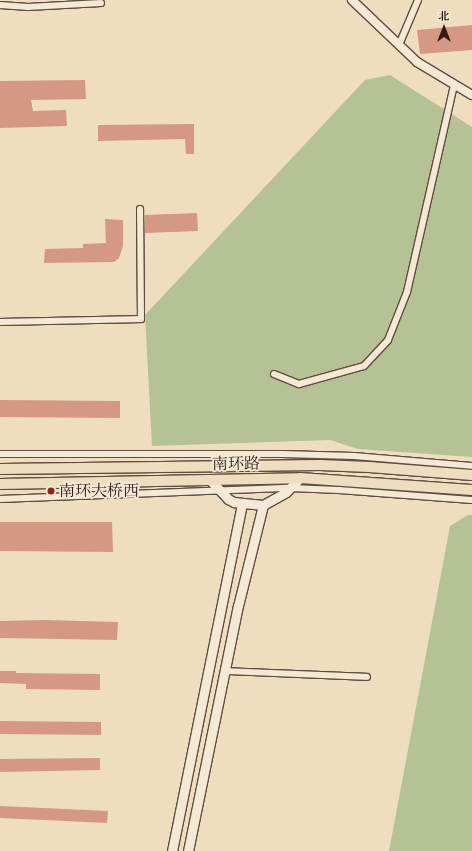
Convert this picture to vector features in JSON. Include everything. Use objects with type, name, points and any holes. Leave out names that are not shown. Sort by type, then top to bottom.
[{"type":"main road","name":"南环路","points":[[0,469],[320,465],[369,462],[472,476]]},
{"type":"main road","name":"南环路","points":[[0,484],[300,478],[367,486],[472,490]]},
{"type":"main road","points":[[209,479],[228,499],[242,504],[263,505],[290,488],[300,478]]},
{"type":"main road","points":[[172,851],[242,504]]},
{"type":"main road","points":[[188,851],[238,606],[263,505]]},
{"type":"street","points":[[352,0],[417,62],[472,95]]},
{"type":"street","points":[[398,45],[418,0]]},
{"type":"street","points":[[0,5],[28,7],[101,3]]},
{"type":"street","points":[[274,374],[299,384],[364,366],[388,340],[408,292],[454,85]]},
{"type":"street","points":[[0,322],[141,319],[140,209]]},
{"type":"street","points":[[0,454],[282,454],[369,462],[472,466]]},
{"type":"street","points":[[0,498],[367,486],[472,500]]},
{"type":"street","points":[[225,671],[367,677]]},
{"type":"green space","points":[[390,75],[472,127],[472,457],[358,449],[330,440],[152,446],[145,315],[365,80]]},
{"type":"green space","points":[[468,515],[472,515],[472,851],[389,851],[450,526]]},
{"type":"building","points":[[472,25],[472,50],[420,54],[417,30]]},
{"type":"building","points":[[85,80],[86,99],[31,100],[33,111],[66,110],[67,126],[0,128],[0,81]]},
{"type":"building","points":[[194,124],[194,154],[186,154],[185,139],[98,141],[98,125]]},
{"type":"building","points":[[197,213],[198,231],[145,233],[145,215]]},
{"type":"building","points":[[105,219],[123,220],[123,246],[119,258],[114,262],[44,263],[45,249],[83,248],[83,244],[106,243]]},
{"type":"building","points":[[0,400],[120,401],[120,418],[0,417]]},
{"type":"building","points":[[0,522],[112,522],[113,552],[0,551]]},
{"type":"building","points":[[44,620],[118,622],[117,640],[0,638],[0,621]]},
{"type":"building","points":[[0,671],[16,671],[16,673],[100,674],[100,690],[26,689],[26,684],[0,683]]},
{"type":"building","points":[[0,721],[101,722],[101,735],[0,734]]},
{"type":"building","points":[[100,758],[100,770],[0,772],[0,759]]},
{"type":"building","points":[[0,806],[108,811],[107,823],[0,818]]},
{"type":"place","name":"南环大桥西","points":[[51,491]]}]
